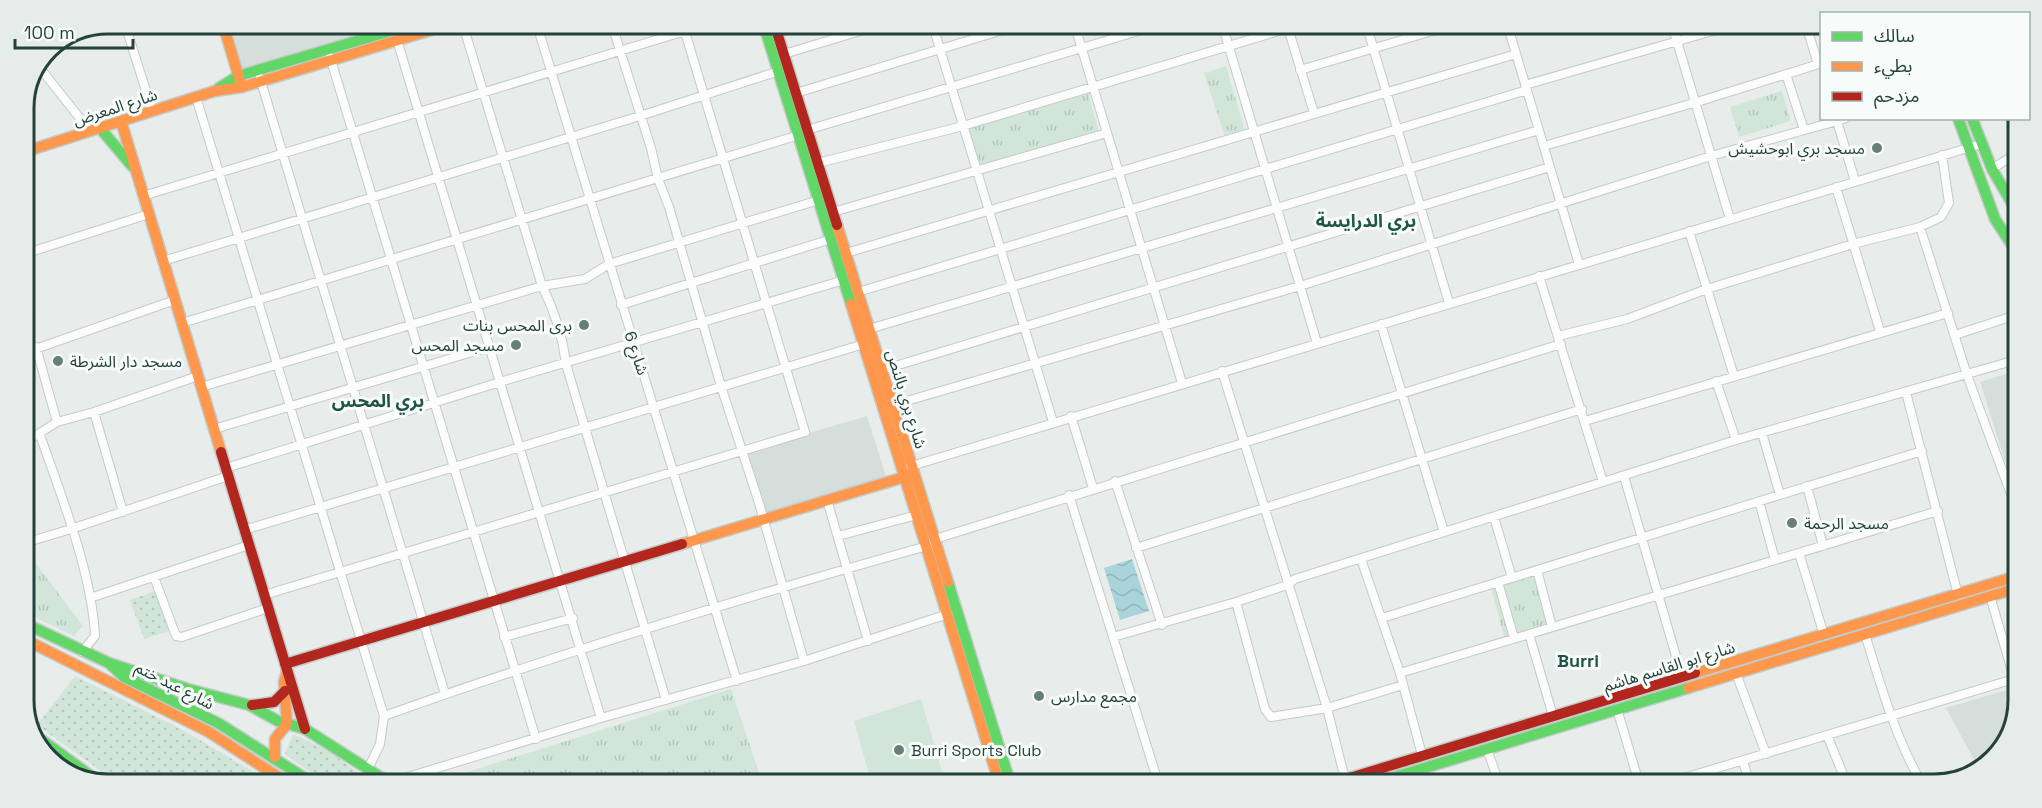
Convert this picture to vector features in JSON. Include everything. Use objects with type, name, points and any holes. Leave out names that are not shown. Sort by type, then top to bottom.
[{"type":"main road","points":[[226,34],[240,81]]},
{"type":"main road","name":"شارع المعرض","points":[[34,149],[240,81],[329,55],[386,34]]},
{"type":"main road","name":"شارع المعرض","points":[[329,55],[417,34]]},
{"type":"main road","name":"شارع بري بالنص","points":[[767,34],[803,133],[818,163],[846,253],[893,405],[917,515],[931,543],[948,614],[997,774]]},
{"type":"main road","name":"شارع بري بالنص","points":[[778,34],[796,93],[819,200],[831,239],[1007,774]]},
{"type":"main road","points":[[1959,120],[1995,219],[2007,238]]},
{"type":"main road","points":[[1973,120],[1980,144],[2007,195]]},
{"type":"main road","points":[[120,121],[305,729]]},
{"type":"main road","points":[[95,130],[135,168]]},
{"type":"main road","points":[[286,667],[361,641],[827,500],[909,471]]},
{"type":"main road","name":"شارع ابو القاسم هاشم","points":[[1362,774],[2008,580]]},
{"type":"main road","name":"شارع ابو القاسم هاشم","points":[[1404,774],[2008,591]]},
{"type":"main road","name":"شارع عبد ختم","points":[[35,628],[109,663],[124,676],[218,723],[299,774]]},
{"type":"main road","name":"شارع عبد ختم","points":[[35,644],[209,732],[274,774]]},
{"type":"main road","points":[[109,663],[188,689],[249,705],[287,724],[305,729],[376,774]]},
{"type":"main road","points":[[275,757],[272,747],[275,737],[287,724],[286,667]]},
{"type":"main road","points":[[249,705],[274,702],[285,691]]},
{"type":"main road","points":[[54,749],[79,767]]},
{"type":"street","points":[[128,34],[152,110]]},
{"type":"street","points":[[466,34],[542,286],[550,301],[564,347],[566,364],[666,700]]},
{"type":"street","name":"شارع 6","points":[[540,34],[737,681]]},
{"type":"street","points":[[615,34],[658,179],[669,207],[721,386],[764,519],[804,661]]},
{"type":"street","points":[[143,196],[552,73],[668,34]]},
{"type":"street","points":[[264,595],[473,530],[805,432],[686,34]]},
{"type":"street","points":[[784,54],[850,34]]},
{"type":"street","points":[[935,34],[1053,422]]},
{"type":"street","points":[[796,93],[991,34]]},
{"type":"street","points":[[1077,34],[1182,383]]},
{"type":"street","points":[[182,323],[723,160],[951,86],[1128,34]]},
{"type":"street","points":[[1225,34],[1317,343]]},
{"type":"street","points":[[818,163],[963,126],[1268,34]]},
{"type":"street","points":[[1291,34],[1314,113]]},
{"type":"street","points":[[1369,34],[1384,93],[1409,167],[1449,303]]},
{"type":"street","points":[[1300,70],[1423,34]]},
{"type":"street","points":[[1510,34],[1579,264]]},
{"type":"street","points":[[1675,34],[1697,102],[1730,219]]},
{"type":"street","points":[[858,292],[1266,171],[1396,131],[1526,87],[1702,34]]},
{"type":"street","points":[[1544,147],[1820,63],[1810,34]]},
{"type":"street","points":[[397,40],[562,581],[601,718]]},
{"type":"street","points":[[846,253],[990,213],[1314,113],[1516,54]]},
{"type":"street","points":[[329,55],[393,259],[423,367],[536,739]]},
{"type":"street","points":[[163,261],[640,116],[779,71]]},
{"type":"street","points":[[44,73],[95,130]]},
{"type":"street","points":[[1786,74],[1804,130]]},
{"type":"street","points":[[259,76],[445,694]]},
{"type":"street","points":[[196,97],[384,716],[380,744],[368,769]]},
{"type":"street","points":[[893,405],[1300,286],[1712,156],[1842,120],[1855,182]]},
{"type":"street","points":[[869,329],[1539,130]]},
{"type":"street","points":[[833,212],[1107,133]]},
{"type":"street","points":[[909,471],[1071,416],[1980,144]]},
{"type":"street","points":[[384,716],[514,671],[931,543],[1069,495],[1400,394],[1627,319],[1707,289],[1920,226],[1941,217],[1949,203],[1942,155]]},
{"type":"street","points":[[1992,169],[2007,160]]},
{"type":"street","points":[[882,370],[1550,167]]},
{"type":"street","points":[[1836,187],[1880,331]]},
{"type":"street","points":[[201,387],[542,286],[585,279],[609,264],[819,200]]},
{"type":"street","points":[[34,251],[148,213]]},
{"type":"street","points":[[1920,226],[1967,375],[2008,485]]},
{"type":"street","points":[[1689,231],[1734,376]]},
{"type":"street","points":[[621,305],[755,265],[831,239]]},
{"type":"street","points":[[1539,276],[1602,482]]},
{"type":"street","points":[[35,540],[123,512],[302,444],[500,382],[844,280]]},
{"type":"street","points":[[57,422],[36,347],[175,300]]},
{"type":"street","points":[[1585,421],[1880,331],[1948,313]]},
{"type":"street","points":[[1955,335],[2007,318]]},
{"type":"street","points":[[1381,324],[1400,394],[1444,532]]},
{"type":"street","points":[[244,530],[864,344]]},
{"type":"street","points":[[214,429],[489,347]]},
{"type":"street","points":[[1113,637],[1236,602],[1287,585],[1295,579],[1736,440],[2007,363]]},
{"type":"street","points":[[1222,371],[1263,510],[1327,708],[1344,774]]},
{"type":"street","points":[[35,438],[57,422],[94,412],[198,376]]},
{"type":"street","points":[[1716,381],[1736,440]]},
{"type":"street","points":[[1906,392],[1958,595]]},
{"type":"street","points":[[1136,548],[1581,409]]},
{"type":"street","points":[[94,412],[123,512]]},
{"type":"street","points":[[1071,416],[1093,488]]},
{"type":"street","points":[[1762,433],[1780,495]]},
{"type":"street","points":[[40,435],[90,598],[95,636],[82,652]]},
{"type":"street","points":[[1382,618],[1922,451]]},
{"type":"street","points":[[1624,476],[1682,677]]},
{"type":"street","points":[[1114,481],[1162,624]]},
{"type":"street","points":[[1807,486],[1823,546]]},
{"type":"street","points":[[1069,495],[1156,774]]},
{"type":"street","points":[[827,500],[868,642]]},
{"type":"street","points":[[1759,501],[1774,560]]},
{"type":"street","points":[[1400,673],[1938,511]]},
{"type":"street","points":[[838,536],[917,515]]},
{"type":"street","points":[[1494,516],[1512,578]]},
{"type":"street","points":[[90,598],[249,545]]},
{"type":"street","points":[[1799,553],[1824,635]]},
{"type":"street","points":[[1361,558],[1400,673],[1422,756]]},
{"type":"street","points":[[1537,570],[1552,627]]},
{"type":"street","points":[[154,577],[176,636],[182,637],[268,608]]},
{"type":"street","points":[[1498,582],[1515,638]]},
{"type":"street","points":[[1990,596],[2008,658]]},
{"type":"street","points":[[1236,602],[1265,709],[1270,717],[1327,708],[1403,685]]},
{"type":"street","points":[[418,774],[601,718],[868,642],[948,614]]},
{"type":"street","points":[[504,637],[573,618]]},
{"type":"street","points":[[1529,634],[1553,716]]},
{"type":"street","points":[[1865,634],[1890,716],[1917,774]]},
{"type":"street","points":[[1736,673],[1766,754]]},
{"type":"street","points":[[1697,774],[2008,681]]},
{"type":"street","points":[[1617,709],[1636,774]]},
{"type":"street","points":[[1827,735],[1843,774]]},
{"type":"street","points":[[1487,749],[1496,774]]},
{"type":"street","points":[[1743,760],[1747,774]]},
{"type":"shaded area","points":[[230,34],[367,34],[242,71]]},
{"type":"shaded area","points":[[2007,374],[2008,470],[1980,382]]},
{"type":"shaded area","points":[[867,416],[886,476],[766,514],[747,451]]},
{"type":"shaded area","points":[[2008,689],[2007,709],[2000,732],[1986,752],[1975,761],[1946,708]]},
{"type":"green space","points":[[1226,66],[1245,131],[1225,137],[1204,73]]},
{"type":"green space","points":[[1782,91],[1791,121],[1739,137],[1730,107]]},
{"type":"green space","points":[[1088,93],[1099,132],[979,168],[968,128]]},
{"type":"green space","points":[[35,562],[83,626],[74,636],[35,617]]},
{"type":"green space","points":[[1535,575],[1551,628],[1505,640],[1491,588]]},
{"type":"green space","points":[[155,591],[169,631],[144,639],[130,600]]},
{"type":"green space","points":[[75,676],[181,729],[257,774],[104,773],[40,727],[38,723]]},
{"type":"green space","points":[[731,689],[760,774],[461,774]]},
{"type":"green space","name":"Burri Sports Club","points":[[921,699],[943,774],[869,774],[854,721]]},
{"type":"green space","points":[[293,734],[327,750],[360,774],[313,774],[285,754]]},
{"type":"water","points":[[1132,559],[1149,611],[1120,620],[1104,568]]},
{"type":"traffic: fast","points":[[219,88],[238,76],[380,34]]},
{"type":"traffic: fast","points":[[767,34],[851,304]]},
{"type":"traffic: fast","points":[[1959,120],[1995,219],[2007,238]]},
{"type":"traffic: fast","points":[[1973,120],[1992,169],[2007,195]]},
{"type":"traffic: fast","points":[[100,128],[132,166]]},
{"type":"traffic: fast","points":[[948,582],[1008,774]]},
{"type":"traffic: fast","points":[[35,628],[109,663],[124,677],[218,723],[299,774]]},
{"type":"traffic: fast","points":[[109,663],[188,689],[249,705],[278,721],[305,729],[376,774]]},
{"type":"traffic: fast","points":[[1405,774],[1688,688]]},
{"type":"traffic: fast","points":[[54,749],[79,767]]},
{"type":"traffic: slow","points":[[226,34],[240,81]]},
{"type":"traffic: slow","points":[[34,149],[215,91],[242,87],[418,34]]},
{"type":"traffic: slow","points":[[121,121],[221,452]]},
{"type":"traffic: slow","points":[[837,225],[948,582]]},
{"type":"traffic: slow","points":[[851,304],[997,774]]},
{"type":"traffic: slow","points":[[682,544],[911,475]]},
{"type":"traffic: slow","points":[[1695,673],[2008,579]]},
{"type":"traffic: slow","points":[[1688,688],[2008,591]]},
{"type":"traffic: slow","points":[[35,644],[209,732],[274,774]]},
{"type":"traffic: slow","points":[[287,671],[284,682],[287,724]]},
{"type":"traffic: slow","points":[[275,757],[275,739],[287,724]]},
{"type":"traffic: jam","points":[[777,34],[837,225]]},
{"type":"traffic: jam","points":[[221,452],[305,729]]},
{"type":"traffic: jam","points":[[285,664],[682,544]]},
{"type":"traffic: jam","points":[[1363,774],[1695,673]]},
{"type":"traffic: jam","points":[[252,705],[274,702],[285,691]]},
{"type":"place","name":"مسجد بري ابوحشيش","points":[[1877,148]]},
{"type":"place","name":"برى المحس بنات","points":[[584,325]]},
{"type":"place","name":"مسجد المحس","points":[[516,345]]},
{"type":"place","name":"مسجد دار الشرطة","points":[[58,361]]},
{"type":"place","name":"مسجد الرحمة","points":[[1792,523]]},
{"type":"place","name":"مجمع مدارس","points":[[1039,696]]},
{"type":"place","name":"Burri Sports Club","points":[[899,750]]},
{"type":"district","name":"بري الدرايسة","points":[[1366,221]]},
{"type":"district","name":"بري المحس","points":[[378,401]]},
{"type":"district","name":"Burri","points":[[1578,661]]}]
